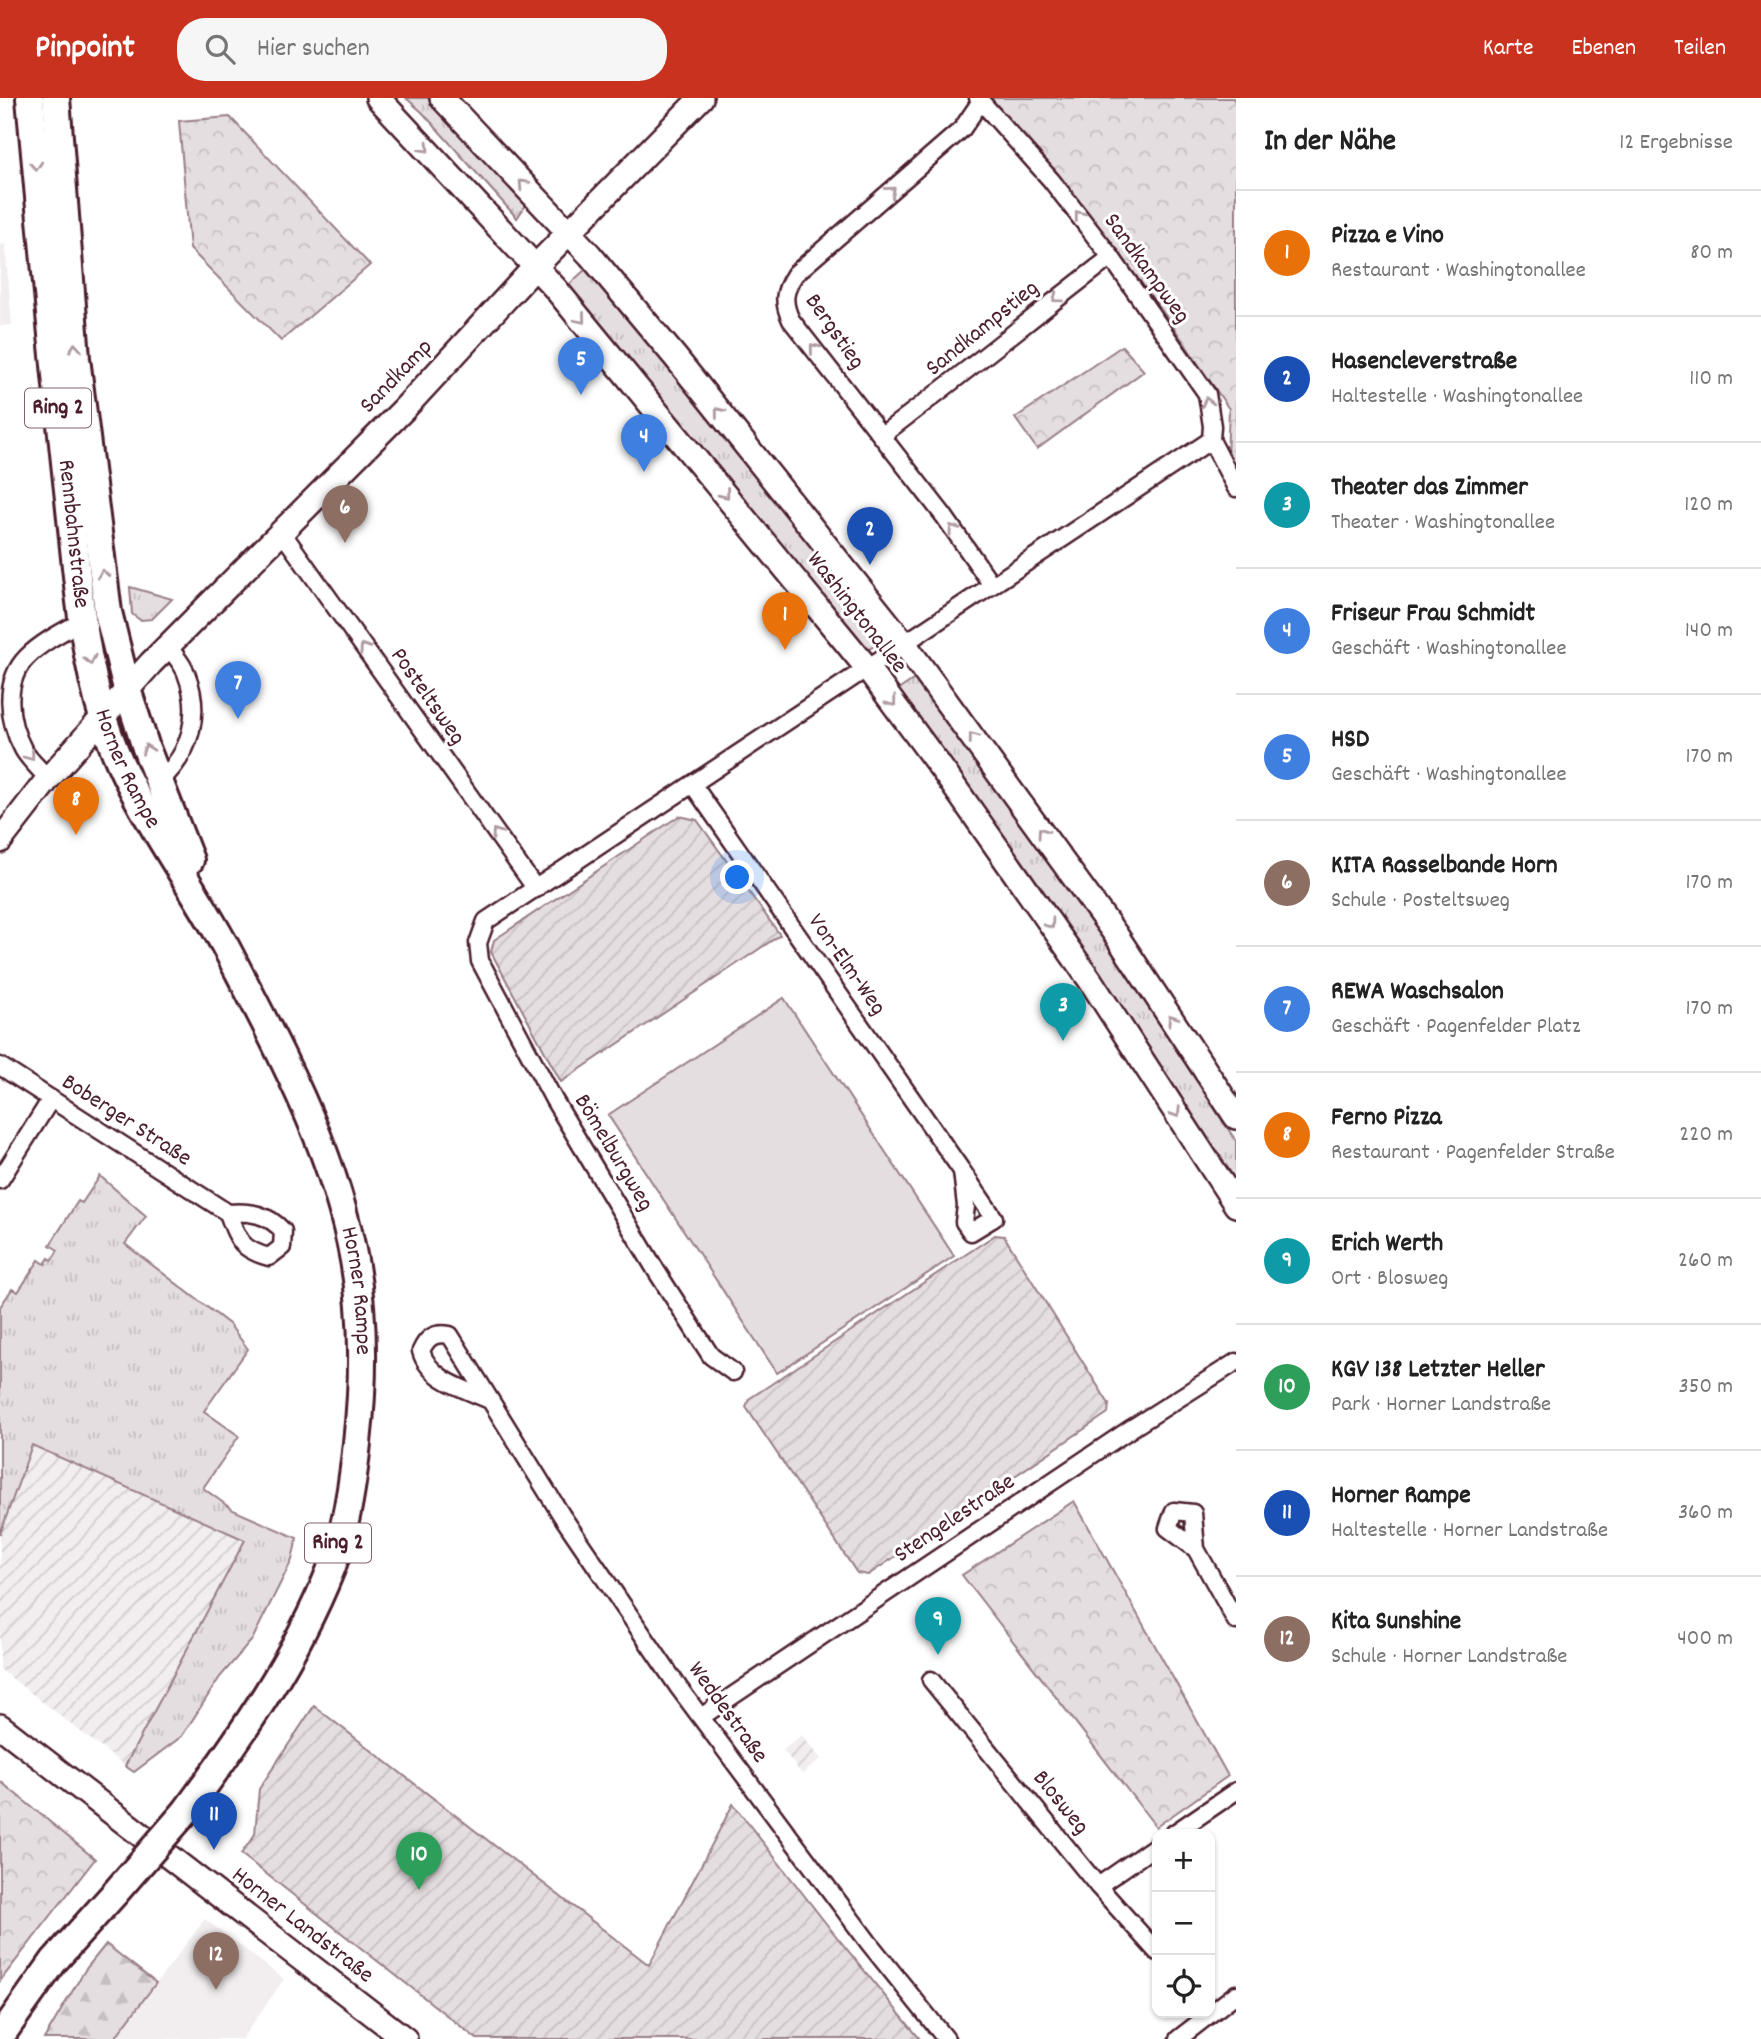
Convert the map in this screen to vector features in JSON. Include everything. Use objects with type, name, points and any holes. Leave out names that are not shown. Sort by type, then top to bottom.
[{"type":"main road","name":"Rennbahnstraße","points":[[30,98],[50,336],[82,621],[103,716]]},
{"type":"main road","name":"Rennbahnstraße","points":[[57,98],[83,426],[108,611],[127,689]]},
{"type":"main road","name":"Horner Rampe","points":[[127,689],[159,782],[215,927]]},
{"type":"main road","name":"Horner Rampe","points":[[0,2038],[54,1961],[186,1811],[259,1709],[294,1649],[333,1565],[348,1503],[361,1405],[363,1356],[360,1305],[339,1197],[319,1139],[283,1056],[215,927],[130,785],[113,749],[103,716]]},
{"type":"street","name":"Washingtonallee","points":[[379,98],[535,267],[618,362],[868,669],[1090,980],[1236,1205]]},
{"type":"street","name":"Washingtonallee","points":[[442,98],[590,255],[674,355],[903,642],[1116,935],[1236,1117]]},
{"type":"street","name":"Sandkamp","points":[[127,689],[404,409],[535,267],[701,98]]},
{"type":"street","name":"Sandkampweg","points":[[979,100],[1051,180],[1111,257],[1207,394],[1212,426],[1211,440],[1236,488]]},
{"type":"street","name":"Bergstieg","points":[[979,100],[962,129],[795,274],[784,297],[785,308],[791,320],[944,516],[992,584]]},
{"type":"street","name":"Sandkampstieg","points":[[882,435],[963,375],[1008,335],[1111,257]]},
{"type":"street","points":[[536,889],[868,669],[903,642],[1211,440]]},
{"type":"street","name":"Posteltsweg","points":[[281,531],[536,889]]},
{"type":"street","points":[[48,779],[24,752],[12,716],[5,681],[27,657],[61,632],[82,621]]},
{"type":"street","points":[[159,782],[172,770],[187,748],[193,722],[192,697],[186,671],[167,646]]},
{"type":"street","name":"Horner Rampe","points":[[103,716],[127,689]]},
{"type":"street","points":[[0,841],[48,779],[103,716]]},
{"type":"street","name":"Von-Elm-Weg","points":[[693,785],[962,1171]]},
{"type":"street","name":"Bömelburgweg","points":[[536,889],[486,921],[478,943],[480,961],[554,1100],[657,1272],[711,1356],[733,1372]]},
{"type":"street","name":"Boberger Straße","points":[[0,1066],[228,1213]]},
{"type":"street","points":[[0,1180],[51,1099]]},
{"type":"street","name":"Weddestraße","points":[[490,1400],[433,1373],[424,1363],[421,1351],[426,1339],[439,1333],[450,1335],[460,1346],[562,1516],[701,1717],[869,1943],[946,2039]]},
{"type":"street","name":"Stengelestraße","points":[[701,1717],[1236,1362]]},
{"type":"street","points":[[1196,1549],[1236,1621]]},
{"type":"street","name":"Blosweg","points":[[931,1680],[1098,1886],[1152,1946]]},
{"type":"street","name":"Horner Landstraße","points":[[0,1726],[405,2039]]},
{"type":"street","points":[[1180,1829],[1236,1791]]},
{"type":"street","points":[[1098,1886],[1152,1848]]},
{"type":"street","points":[[1215,2009],[1236,1994]]},
{"type":"street","points":[[1178,2039],[1203,2018]]},
{"type":"shaded area","points":[[5,244],[12,325],[0,326],[0,245]]},
{"type":"shaded area","points":[[31,1445],[245,1540],[125,1766],[0,1669],[0,1534]]},
{"type":"shaded area","points":[[802,1735],[821,1759],[802,1774],[783,1750]]},
{"type":"shaded area","points":[[205,1919],[284,1979],[242,2039],[114,2039]]},
{"type":"green space","points":[[406,98],[433,98],[529,200],[517,218],[422,112]]},
{"type":"green space","points":[[989,98],[1233,98],[1236,103],[1236,474],[1227,457],[1229,409],[1119,253],[1057,173]]},
{"type":"green space","points":[[230,117],[370,265],[281,341],[190,249],[179,121]]},
{"type":"green space","points":[[587,268],[695,393],[882,633],[878,644],[869,649],[860,647],[563,290]]},
{"type":"green space","points":[[1122,346],[1144,371],[1037,449],[1015,418]]},
{"type":"green space","points":[[130,587],[172,599],[152,619],[140,620],[132,614]]},
{"type":"green space","points":[[919,676],[1010,796],[1236,1141],[1236,1190],[895,692]]},
{"type":"green space","points":[[679,816],[697,820],[780,935],[561,1082],[491,952],[494,940]]},
{"type":"green space","points":[[784,998],[954,1256],[777,1373],[608,1115]]},
{"type":"green space","points":[[100,1176],[146,1216],[125,1244],[229,1324],[248,1349],[204,1411],[239,1436],[203,1488],[233,1510],[297,1538],[292,1560],[252,1640],[220,1677],[182,1736],[134,1772],[125,1766],[245,1540],[32,1445],[0,1534],[0,1307],[12,1289],[18,1292],[39,1260],[45,1264],[49,1258],[52,1260],[58,1250],[50,1245],[78,1201],[82,1203]]},
{"type":"green space","points":[[995,1235],[1004,1236],[1109,1404],[1108,1413],[868,1575],[857,1573],[746,1407],[749,1399]]},
{"type":"green space","points":[[1074,1501],[1228,1776],[1156,1827],[962,1575]]},
{"type":"green space","points":[[314,1706],[649,1965],[733,1804],[920,2039],[477,2039],[241,1854],[255,1834],[259,1789]]},
{"type":"green space","points":[[0,1781],[95,1859],[0,1981]]},
{"type":"green space","points":[[106,1944],[156,1983],[114,2039],[44,2039],[85,1970]]},
{"type":"place","name":"HSD","points":[[581,395]]},
{"type":"place","name":"Friseur Frau Schmidt","points":[[644,472]]},
{"type":"place","name":"KITA Rasselbande Horn","points":[[345,543]]},
{"type":"place","name":"Hasencleverstraße","points":[[870,565]]},
{"type":"place","name":"Pizza e Vino","points":[[785,650]]},
{"type":"place","name":"REWA Waschsalon","points":[[238,719]]},
{"type":"place","name":"Ferno Pizza","points":[[76,835]]},
{"type":"place","name":"Theater das Zimmer","points":[[1063,1041]]},
{"type":"place","name":"Erich Werth","points":[[938,1655]]},
{"type":"place","name":"Horner Rampe","points":[[214,1850]]},
{"type":"place","name":"KGV 138 Letzter Heller","points":[[419,1890]]},
{"type":"place","name":"Kita Sunshine","points":[[216,1990]]}]
